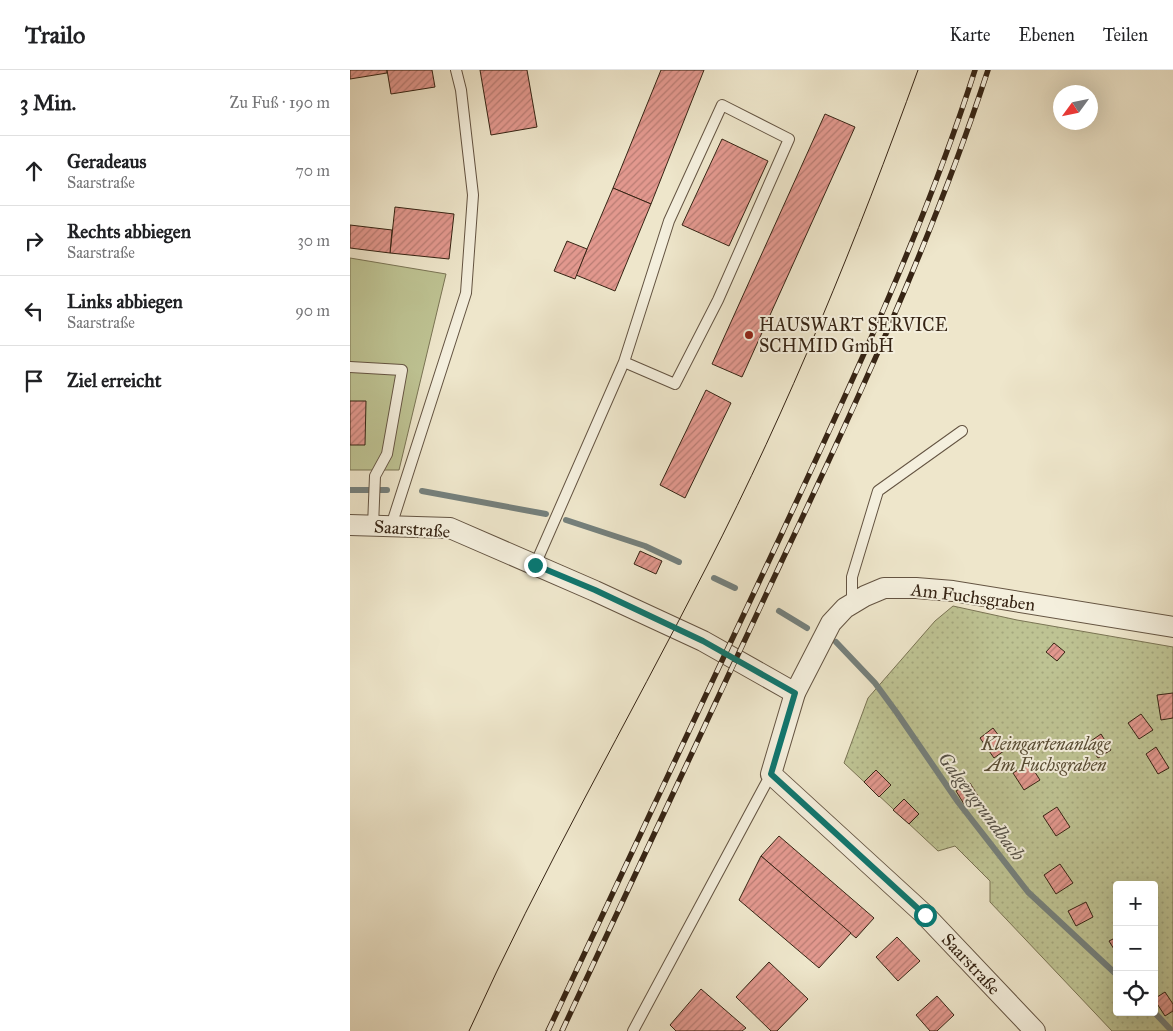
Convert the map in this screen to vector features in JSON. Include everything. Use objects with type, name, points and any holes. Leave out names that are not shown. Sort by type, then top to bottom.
[{"type":"street","name":"Saarstraße","points":[[350,525],[450,528],[595,590],[703,641],[795,693]]},
{"type":"street","name":"Am Fuchsgraben","points":[[795,693],[831,624],[845,608],[865,596],[884,588],[953,591],[1173,627]]},
{"type":"street","points":[[771,774],[795,693]]},
{"type":"street","name":"Saarstraße","points":[[771,774],[925,915],[1035,1031]]},
{"type":"lane","points":[[382,526],[466,293],[473,195],[461,90],[456,70]]},
{"type":"lane","points":[[535,565],[624,362],[669,221],[722,105],[789,139],[718,300],[675,384],[624,362]]},
{"type":"lane","points":[[350,367],[402,370],[386,454],[375,476],[374,504],[382,526]]},
{"type":"lane","points":[[852,604],[852,577],[878,491],[962,431]]},
{"type":"lane","points":[[633,1031],[771,774]]},
{"type":"green space","points":[[350,258],[446,274],[399,470],[350,470]]},
{"type":"green space","name":"Kleingartenanlage Am Fuchsgraben","points":[[953,606],[1017,620],[1173,647],[1173,1031],[1112,1031],[990,902],[990,881],[955,846],[938,851],[844,763],[868,698],[935,621]]},
{"type":"building","points":[[350,70],[387,70],[387,73],[350,79]]},
{"type":"building","points":[[387,70],[432,70],[435,87],[391,94]]},
{"type":"building","points":[[480,70],[527,70],[537,127],[491,135]]},
{"type":"building","points":[[661,70],[704,70],[651,204],[613,188]]},
{"type":"building","points":[[825,114],[855,127],[742,377],[712,364]]},
{"type":"building","points":[[722,139],[768,161],[729,246],[682,225]]},
{"type":"building","points":[[613,188],[651,204],[615,291],[576,275]]},
{"type":"building","points":[[395,207],[454,214],[449,259],[390,253]]},
{"type":"building","points":[[350,225],[392,230],[390,253],[350,248]]},
{"type":"building","points":[[567,241],[587,249],[575,279],[554,271]]},
{"type":"building","points":[[706,390],[731,403],[685,498],[660,485]]},
{"type":"building","points":[[350,401],[366,401],[365,445],[350,445]]},
{"type":"building","points":[[640,551],[662,561],[656,574],[634,564]]},
{"type":"building","points":[[1054,643],[1065,652],[1057,661],[1046,652]]},
{"type":"building","points":[[1173,693],[1173,718],[1161,720],[1157,695]]},
{"type":"building","points":[[1141,714],[1153,730],[1139,739],[1128,723]]},
{"type":"building","points":[[993,728],[1008,748],[994,758],[980,738]]},
{"type":"building","points":[[1101,734],[1111,750],[1098,758],[1088,743]]},
{"type":"building","points":[[1156,747],[1169,768],[1158,774],[1146,754]]},
{"type":"building","points":[[1029,763],[1040,780],[1024,790],[1013,773]]},
{"type":"building","points":[[876,770],[891,785],[879,797],[864,782]]},
{"type":"building","points":[[970,783],[978,796],[964,804],[956,791]]},
{"type":"building","points":[[904,799],[919,814],[909,824],[893,810]]},
{"type":"building","points":[[1057,807],[1070,827],[1056,836],[1043,816]]},
{"type":"building","points":[[779,836],[874,918],[856,938],[761,856]]},
{"type":"building","points":[[761,856],[851,933],[819,968],[739,900]]},
{"type":"building","points":[[1060,864],[1073,883],[1056,894],[1044,875]]},
{"type":"building","points":[[1086,902],[1093,917],[1076,926],[1068,911]]},
{"type":"building","points":[[897,937],[920,961],[898,981],[876,957]]},
{"type":"building","points":[[1113,939],[1113,948],[1109,941]]},
{"type":"building","points":[[769,962],[808,999],[777,1031],[771,1031],[736,997]]},
{"type":"building","points":[[701,989],[746,1028],[742,1031],[676,1031],[670,1025]]},
{"type":"building","points":[[1165,992],[1173,1004],[1173,1011],[1165,1016],[1158,1005],[1158,996]]},
{"type":"building","points":[[937,996],[954,1015],[937,1031],[930,1031],[916,1015]]},
{"type":"waterway","name":"Galgengrundbach","points":[[350,490],[387,490]]},
{"type":"waterway","name":"Galgengrundbach","points":[[422,491],[546,514]]},
{"type":"waterway","name":"Galgengrundbach","points":[[566,520],[645,546],[679,562]]},
{"type":"waterway","name":"Galgengrundbach","points":[[714,578],[735,588]]},
{"type":"waterway","name":"Galgengrundbach","points":[[779,611],[807,628]]},
{"type":"waterway","name":"Galgengrundbach","points":[[836,642],[875,683],[958,802],[1028,892],[1113,971]]},
{"type":"waterway","name":"Galgengrundbach","points":[[1158,1016],[1172,1031]]},
{"type":"tram line","points":[[469,1031],[525,913],[707,566],[766,445],[846,259],[918,70]]},
{"type":"railway","points":[[548,1031],[782,533],[886,304],[933,188],[975,70]]},
{"type":"railway","points":[[562,1031],[864,383],[943,197],[988,70]]},
{"type":"place","name":"HAUSWART SERVICE SCHMID GmbH","points":[[749,335]]},
{"type":"route","points":[[535,565],[595,590],[703,641],[795,693],[771,774],[925,915]]}]
